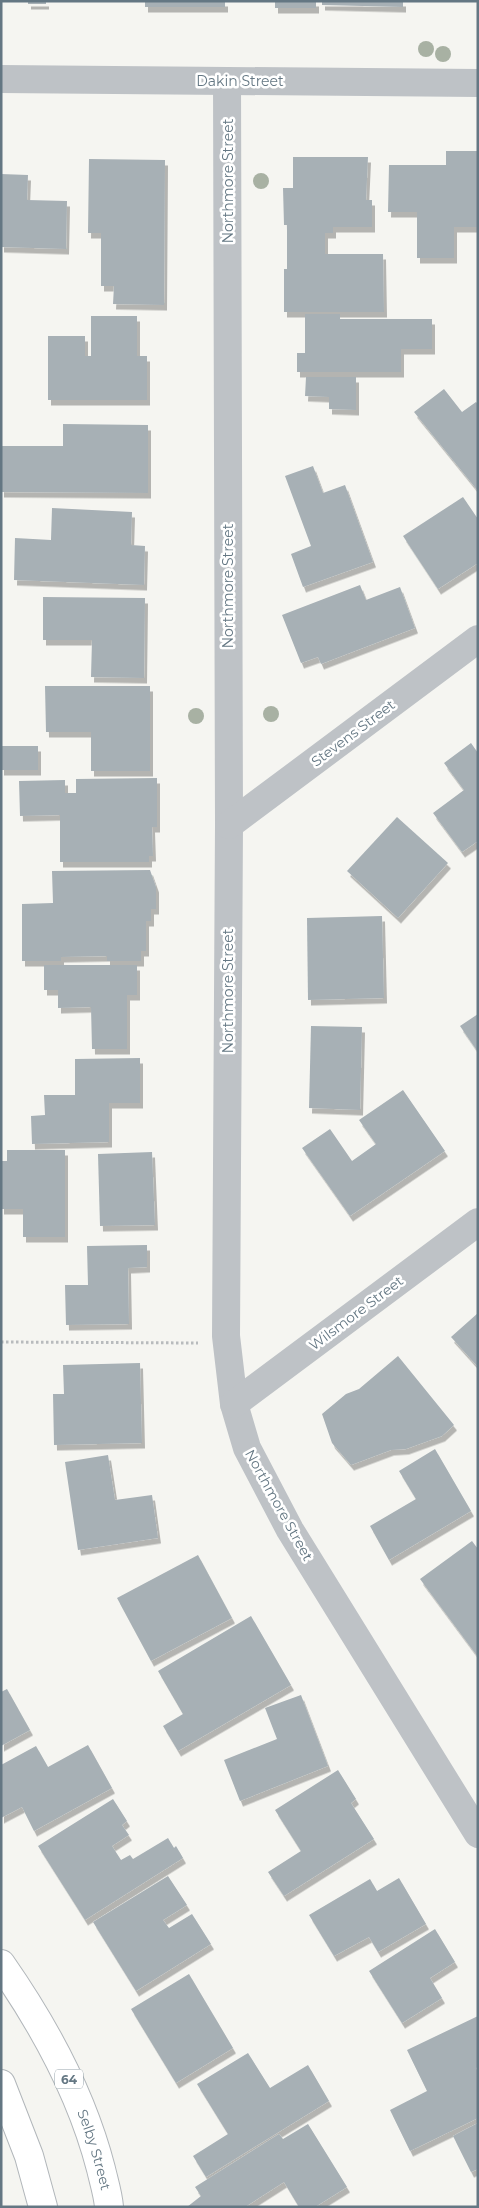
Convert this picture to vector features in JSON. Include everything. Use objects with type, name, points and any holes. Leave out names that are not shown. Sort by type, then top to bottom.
[{"type":"main road","name":"Selby Street","points":[[1,1964],[26,1999],[64,2066],[94,2143],[103,2205]]},
{"type":"main road","points":[[1,2084],[30,2156],[43,2207]]},
{"type":"street","name":"Dakin Street","points":[[1,80],[478,83]]},
{"type":"street","name":"Northmore Street","points":[[227,81],[229,825],[226,1336],[234,1404],[246,1448],[290,1530],[474,1817]]},
{"type":"street","name":"Stevens Street","points":[[229,825],[478,640]]},
{"type":"street","name":"Wilsmore Street","points":[[234,1404],[478,1222]]},
{"type":"path","points":[[1,1342],[206,1343]]},
{"type":"building","points":[[28,1],[46,1],[46,4],[28,4]]},
{"type":"building","points":[[145,1],[225,1],[225,7],[145,7]]},
{"type":"building","points":[[275,1],[316,1],[316,8],[275,8]]},
{"type":"building","points":[[322,1],[403,1],[403,7],[322,5]]},
{"type":"building","points":[[446,151],[478,151],[478,227],[454,227],[454,258],[417,258],[417,212],[388,212],[389,165],[446,165]]},
{"type":"building","points":[[293,157],[368,157],[366,200],[372,200],[372,227],[333,227],[333,233],[325,233],[325,254],[383,254],[384,312],[284,312],[284,269],[287,269],[287,225],[284,225],[283,188],[293,188]]},
{"type":"building","points":[[89,159],[165,160],[164,305],[113,304],[114,286],[101,286],[101,233],[88,233]]},
{"type":"building","points":[[1,174],[28,175],[27,200],[67,201],[66,249],[1,247]]},
{"type":"building","points":[[305,314],[340,314],[340,319],[432,319],[432,349],[401,349],[401,372],[297,372],[297,353],[305,353]]},
{"type":"building","points":[[91,316],[137,316],[137,356],[147,356],[147,400],[48,400],[48,336],[85,336],[85,356],[91,356]]},
{"type":"building","points":[[306,377],[356,377],[356,410],[329,409],[329,397],[305,396]]},
{"type":"building","points":[[444,389],[462,412],[476,402],[478,404],[478,491],[414,412]]},
{"type":"building","points":[[63,424],[148,425],[148,493],[1,492],[1,446],[63,446]]},
{"type":"building","points":[[313,466],[323,493],[345,485],[373,562],[303,587],[291,554],[311,546],[285,476]]},
{"type":"building","points":[[463,497],[478,519],[478,563],[438,589],[403,536]]},
{"type":"building","points":[[52,508],[132,512],[131,545],[145,546],[144,585],[14,580],[15,538],[51,540]]},
{"type":"building","points":[[360,585],[366,600],[400,587],[415,628],[321,664],[318,657],[301,663],[282,615]]},
{"type":"building","points":[[43,597],[145,598],[144,678],[91,677],[92,640],[43,640]]},
{"type":"building","points":[[45,686],[150,686],[150,771],[91,771],[91,732],[46,732]]},
{"type":"building","points":[[471,743],[478,753],[478,841],[462,852],[433,813],[464,790],[444,763]]},
{"type":"building","points":[[1,746],[38,746],[38,770],[1,770]]},
{"type":"building","points":[[157,778],[157,827],[152,827],[153,856],[149,856],[149,862],[60,862],[60,815],[20,816],[19,781],[65,780],[65,793],[76,793],[76,779]]},
{"type":"building","points":[[397,817],[448,863],[398,918],[347,871]]},
{"type":"building","points":[[150,870],[156,887],[156,909],[151,909],[151,921],[146,921],[146,951],[141,951],[141,961],[107,961],[107,956],[61,957],[61,961],[22,961],[22,904],[53,903],[52,871]]},
{"type":"building","points":[[382,916],[384,998],[308,1000],[307,918]]},
{"type":"building","points":[[44,965],[137,965],[137,995],[127,995],[127,1049],[92,1049],[91,1007],[58,1008],[58,990],[44,990]]},
{"type":"building","points":[[478,1014],[478,1052],[460,1026]]},
{"type":"building","points":[[311,1026],[362,1027],[360,1110],[309,1108]]},
{"type":"building","points":[[140,1058],[140,1103],[109,1103],[109,1142],[32,1144],[31,1116],[45,1115],[44,1095],[75,1095],[75,1059]]},
{"type":"building","points":[[403,1090],[445,1151],[350,1216],[302,1148],[330,1129],[352,1161],[376,1144],[359,1120]]},
{"type":"building","points":[[7,1150],[65,1150],[65,1237],[23,1237],[23,1209],[1,1209],[1,1161],[7,1161]]},
{"type":"building","points":[[152,1152],[155,1225],[100,1226],[98,1154]]},
{"type":"building","points":[[147,1245],[147,1267],[128,1268],[129,1324],[66,1325],[65,1285],[88,1285],[87,1246]]},
{"type":"building","points":[[478,1313],[478,1367],[451,1337]]},
{"type":"building","points":[[398,1356],[454,1425],[442,1436],[406,1449],[391,1450],[351,1465],[332,1443],[322,1414],[346,1394],[359,1389]]},
{"type":"building","points":[[140,1363],[142,1443],[54,1445],[53,1394],[64,1394],[63,1365]]},
{"type":"building","points":[[435,1449],[471,1511],[389,1560],[370,1526],[416,1499],[399,1471]]},
{"type":"building","points":[[108,1455],[115,1500],[152,1495],[158,1538],[78,1550],[65,1462]]},
{"type":"building","points":[[472,1541],[478,1549],[478,1657],[420,1579]]},
{"type":"building","points":[[198,1555],[232,1618],[151,1661],[117,1598]]},
{"type":"building","points":[[251,1616],[291,1685],[178,1751],[163,1726],[183,1714],[158,1671]]},
{"type":"building","points":[[7,1689],[30,1730],[1,1746],[1,1692]]},
{"type":"building","points":[[301,1695],[328,1766],[240,1801],[224,1760],[277,1739],[265,1708]]},
{"type":"building","points":[[88,1745],[112,1788],[34,1831],[22,1807],[1,1818],[1,1765],[36,1746],[48,1767]]},
{"type":"building","points":[[338,1770],[356,1799],[351,1803],[374,1839],[284,1896],[268,1872],[301,1851],[275,1810]]},
{"type":"building","points":[[113,1799],[127,1821],[122,1825],[129,1835],[112,1846],[121,1860],[130,1855],[133,1859],[168,1838],[174,1848],[176,1846],[183,1858],[85,1920],[38,1846]]},
{"type":"building","points":[[168,1876],[187,1905],[163,1920],[169,1928],[192,1914],[211,1944],[136,1991],[93,1922]]},
{"type":"building","points":[[399,1878],[426,1924],[378,1952],[369,1937],[334,1956],[309,1915],[370,1879],[377,1891]]},
{"type":"building","points":[[435,1929],[455,1962],[430,1978],[442,1998],[402,2023],[369,1971]]},
{"type":"building","points":[[189,1974],[233,2048],[176,2083],[131,2009]]},
{"type":"building","points":[[478,2016],[478,2067],[476,2068],[478,2072],[478,2118],[410,2151],[390,2110],[427,2091],[407,2050]]},
{"type":"building","points":[[248,2053],[270,2088],[308,2065],[329,2101],[206,2177],[193,2156],[228,2134],[197,2084]]},
{"type":"building","points":[[478,2123],[478,2169],[471,2172],[453,2136]]},
{"type":"building","points":[[308,2124],[347,2187],[315,2207],[299,2207],[284,2182],[245,2207],[187,2207],[201,2196],[195,2187],[279,2134],[283,2139]]}]
